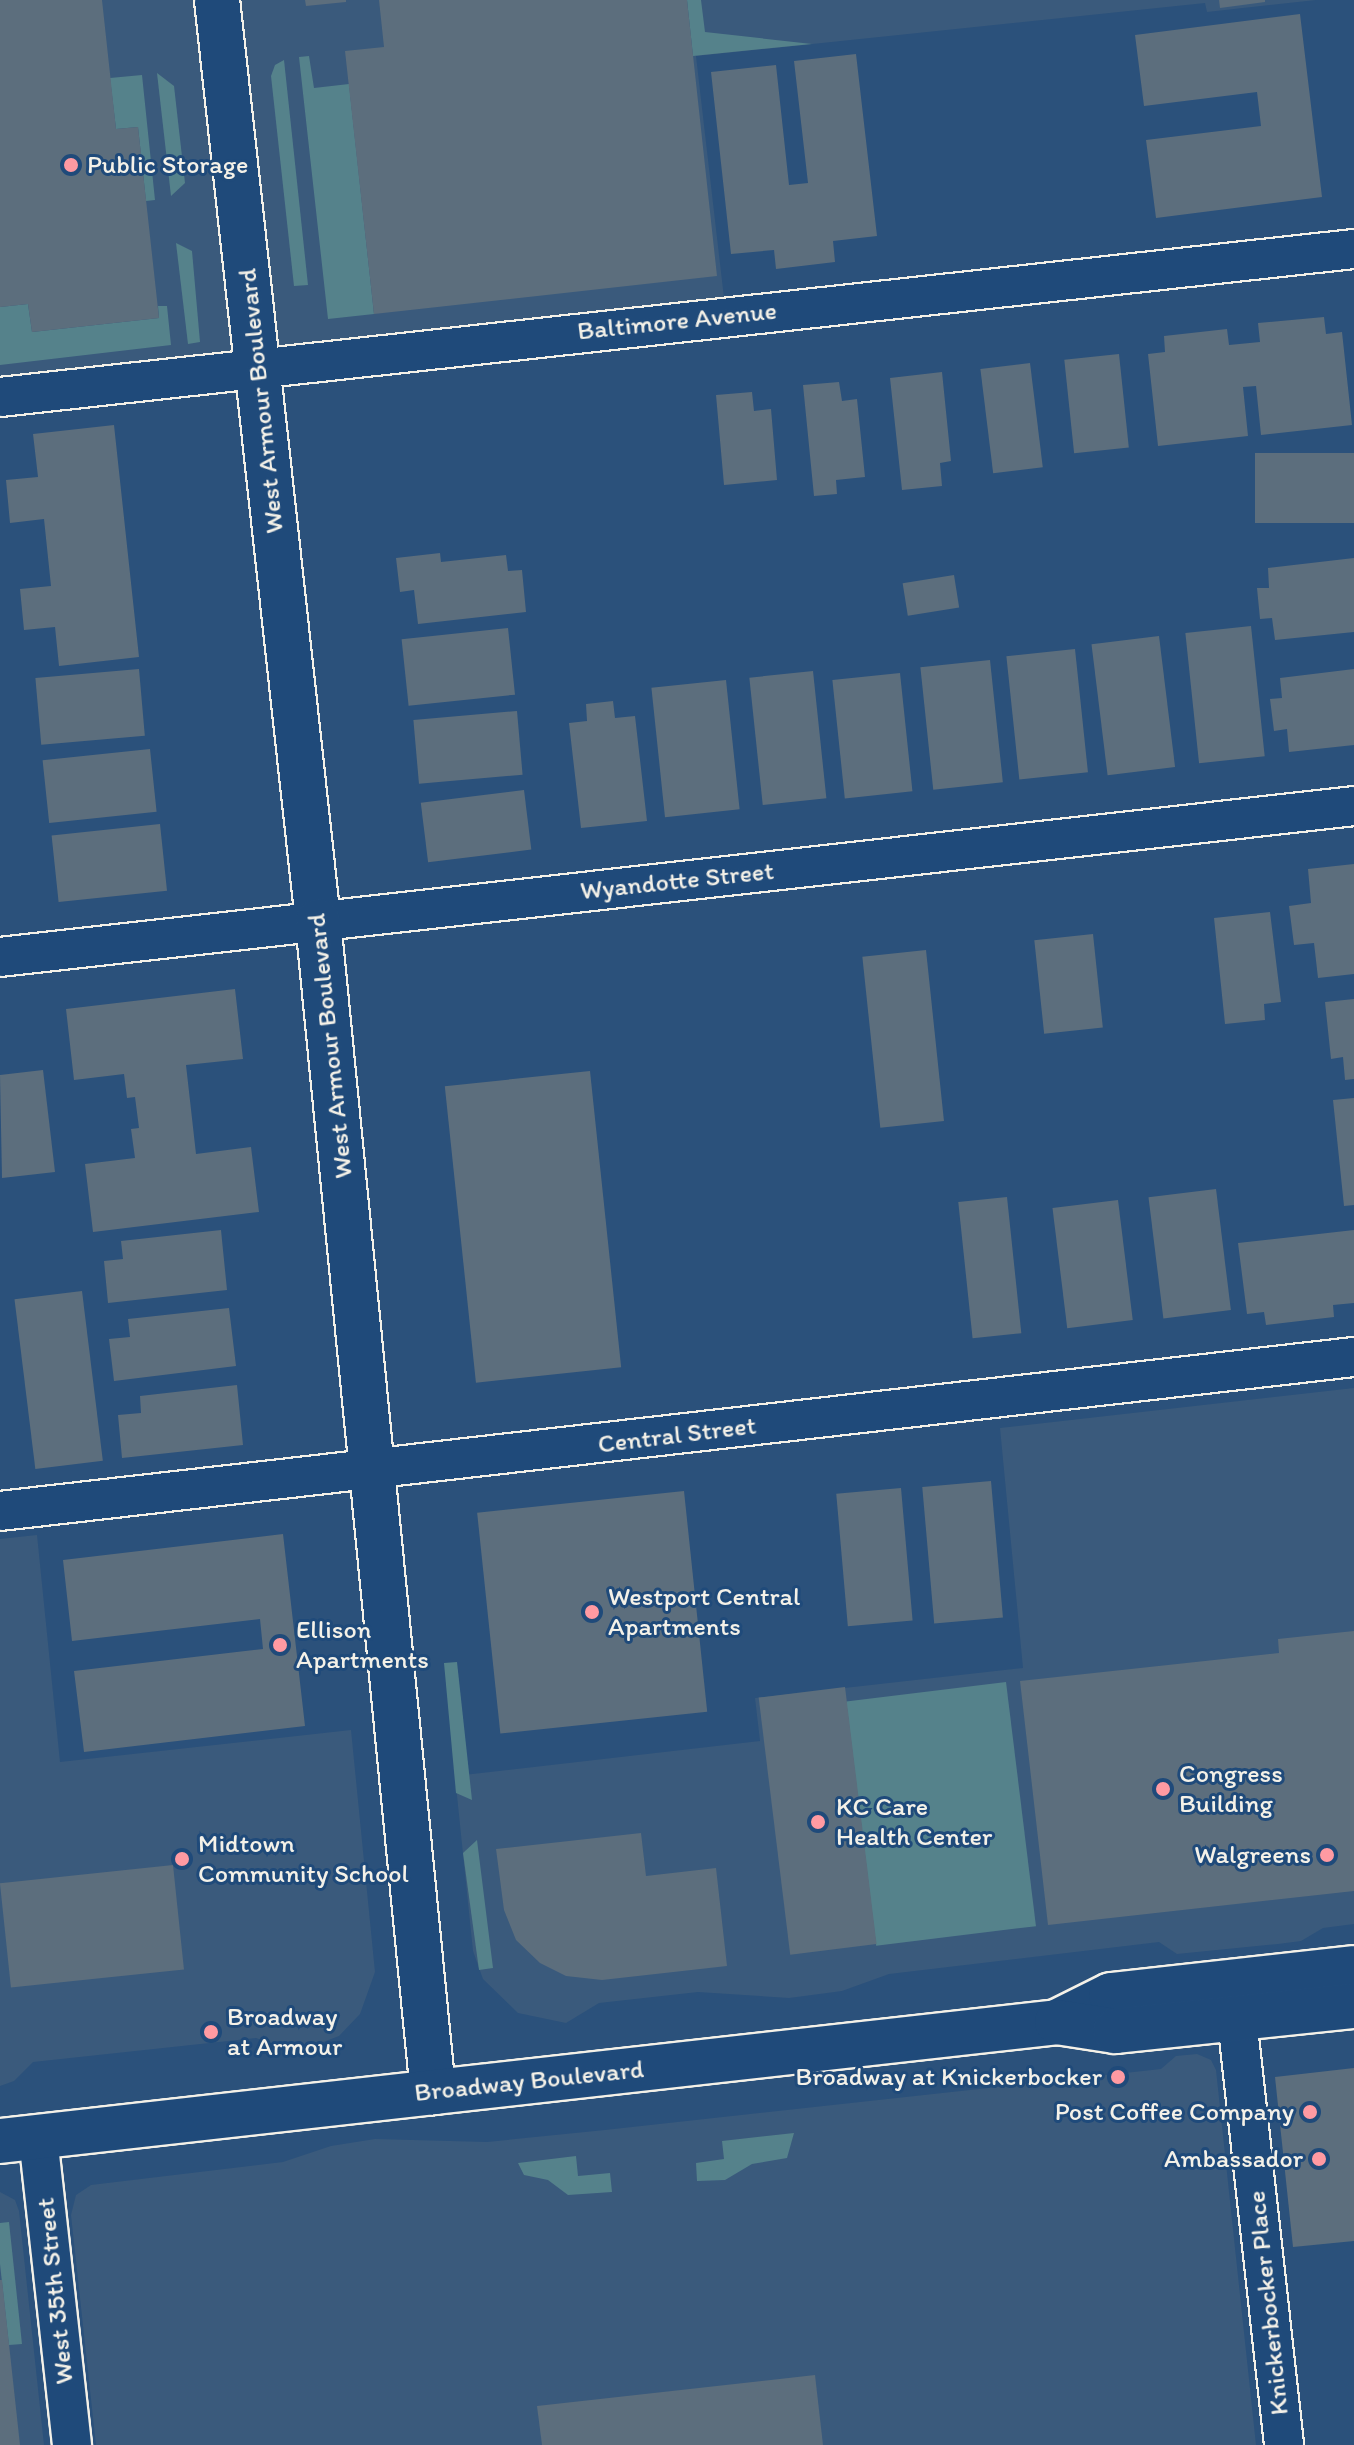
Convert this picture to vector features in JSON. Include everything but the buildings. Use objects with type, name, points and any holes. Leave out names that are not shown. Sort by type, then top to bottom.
[{"type":"main road","name":"West Armour Boulevard","points":[[217,0],[318,921],[433,2092]]},
{"type":"main road","name":"Broadway Boulevard","points":[[1057,2022],[1111,1995],[1354,1968]]},
{"type":"main road","name":"Broadway Boulevard","points":[[19,2139],[1057,2022],[1115,2031],[1354,2006]]},
{"type":"street","name":"Baltimore Avenue","points":[[0,397],[257,366],[1354,249]]},
{"type":"street","name":"Wyandotte Street","points":[[0,957],[1354,806]]},
{"type":"street","name":"Central Street","points":[[0,1511],[1354,1357]]},
{"type":"street","name":"Knickerbocker Place","points":[[1237,2019],[1284,2445]]},
{"type":"street","name":"West 35th Street","points":[[19,2139],[72,2445]]},
{"type":"shaded area","points":[[0,0],[1316,0],[1207,12],[1205,3],[696,56],[724,298],[0,382]]},
{"type":"shaded area","points":[[1354,1388],[1354,1924],[1323,1928],[1301,1941],[1278,1944],[1177,1954],[1159,1942],[889,1974],[842,1991],[789,1998],[698,1992],[599,2003],[566,2023],[518,2013],[483,1979],[473,1951],[455,1776],[760,1741],[755,1698],[1023,1668],[1000,1428]]},
{"type":"shaded area","name":"Midtown Community School","points":[[37,1535],[60,1762],[351,1730],[375,1972],[360,2014],[339,2036],[297,2052],[256,2038],[33,2062],[14,2081],[0,2086],[0,1539]]},
{"type":"shaded area","points":[[1197,2054],[1211,2060],[1216,2070],[1256,2445],[96,2445],[71,2215],[76,2195],[91,2185],[283,2162],[331,2146],[375,2139],[487,2142],[605,2130],[1161,2069],[1176,2056]]},
{"type":"shaded area","points":[[0,2192],[15,2200],[19,2211],[44,2445],[0,2445]]},
{"type":"green space","points":[[687,0],[701,0],[705,32],[812,44],[693,56]]},
{"type":"green space","points":[[309,56],[314,88],[349,84],[374,314],[328,319],[299,57]]},
{"type":"green space","points":[[284,60],[308,285],[294,286],[271,76],[275,65]]},
{"type":"green space","points":[[157,73],[174,86],[185,183],[171,196]]},
{"type":"green space","points":[[142,75],[155,200],[146,201],[138,127],[116,129],[110,78]]},
{"type":"green space","points":[[176,243],[192,251],[200,342],[188,344]]},
{"type":"green space","points":[[28,304],[32,332],[159,318],[158,306],[167,306],[171,345],[0,365],[0,307]]},
{"type":"green space","points":[[457,1662],[472,1800],[456,1793],[444,1663]]},
{"type":"green space","points":[[1006,1682],[1036,1926],[876,1946],[846,1702]]},
{"type":"green space","points":[[477,1840],[493,1968],[479,1970],[463,1853]]},
{"type":"green space","points":[[794,2133],[787,2158],[752,2164],[725,2180],[697,2181],[696,2163],[724,2159],[722,2141]]},
{"type":"green space","points":[[576,2156],[578,2176],[610,2173],[612,2192],[568,2195],[548,2180],[524,2175],[518,2163]]},
{"type":"green space","points":[[9,2222],[22,2344],[9,2345],[0,2264],[0,2223]]},
{"type":"place","name":"Public Storage","points":[[71,165]]},
{"type":"place","name":"Westport Central Apartments","points":[[592,1612]]},
{"type":"place","name":"Ellison Apartments","points":[[280,1645]]},
{"type":"place","name":"Congress Building","points":[[1163,1789]]},
{"type":"place","name":"KC Care Health Center","points":[[818,1822]]},
{"type":"place","name":"Walgreens","points":[[1327,1855]]},
{"type":"place","name":"Midtown Community School","points":[[182,1859]]},
{"type":"place","name":"Broadway at Armour","points":[[211,2032]]},
{"type":"place","name":"Broadway at Knickerbocker","points":[[1118,2077]]},
{"type":"place","name":"Post Coffee Company","points":[[1310,2112]]},
{"type":"place","name":"Ambassador","points":[[1319,2159]]}]
